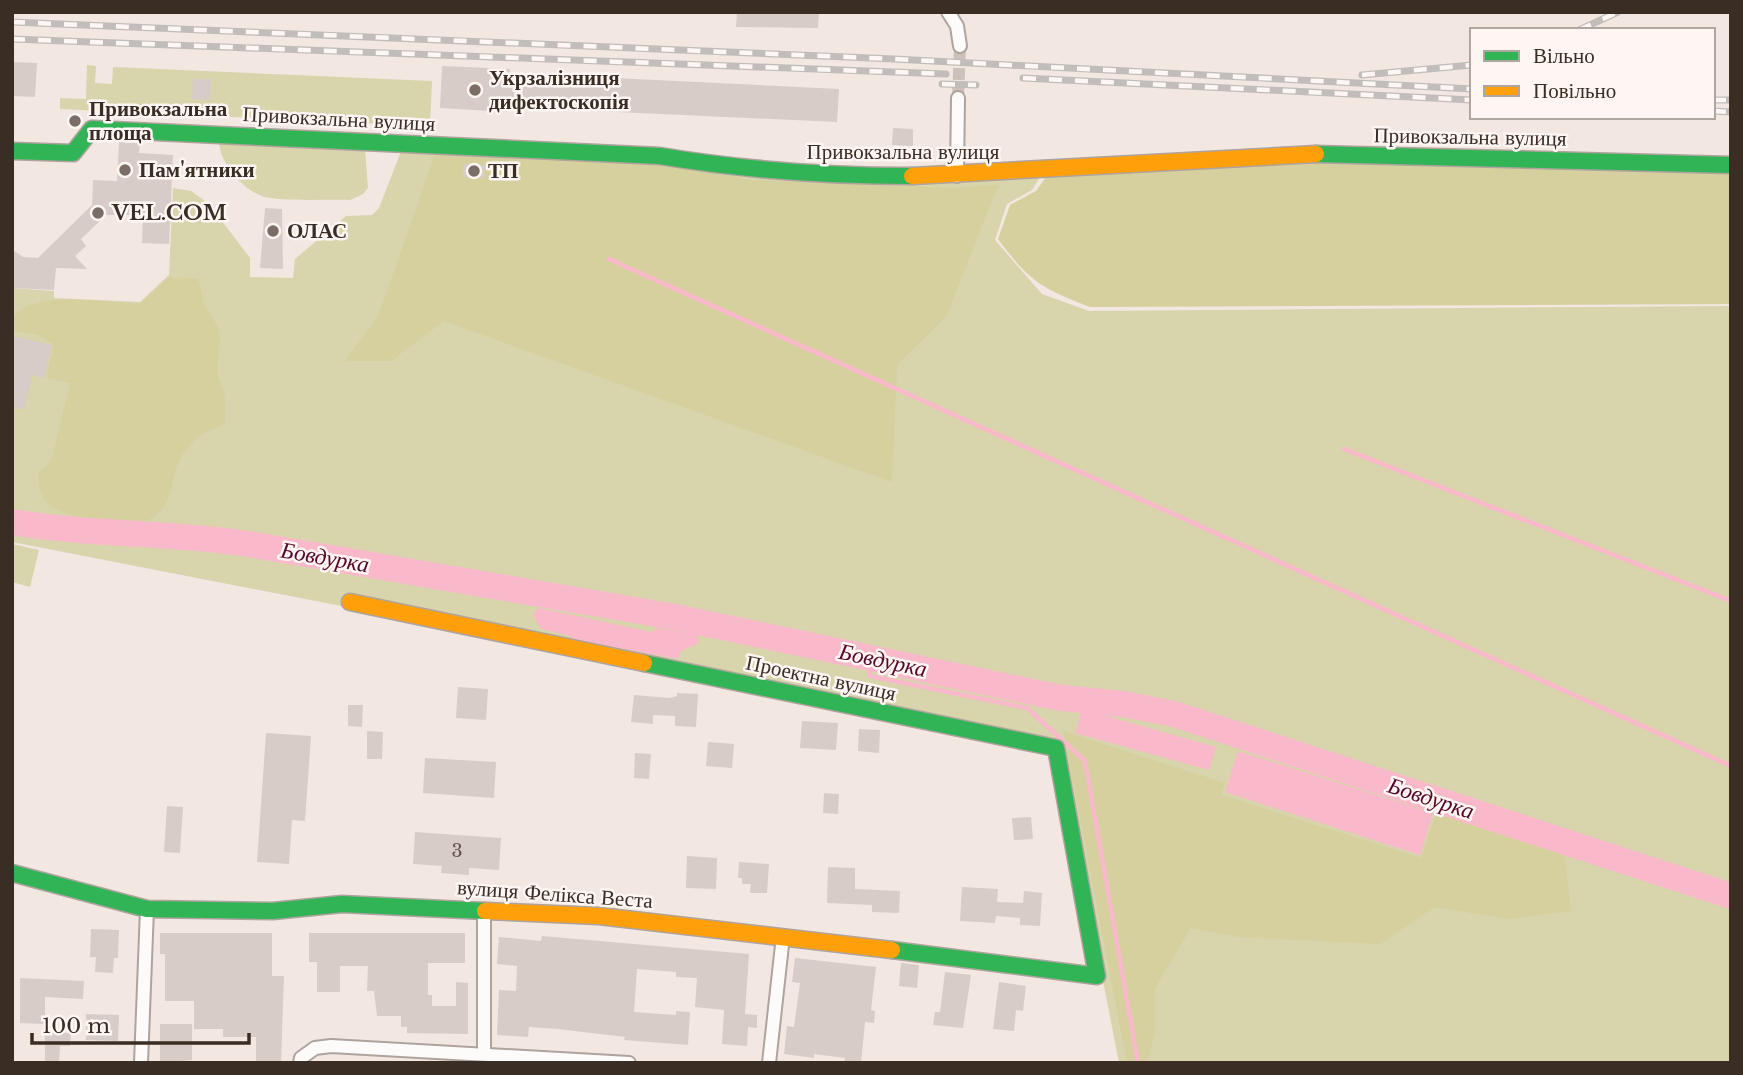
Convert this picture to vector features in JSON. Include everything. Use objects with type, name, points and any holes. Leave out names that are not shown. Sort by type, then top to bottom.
[{"type":"street","points":[[948,12],[957,26],[960,46]]},
{"type":"street","points":[[957,176],[958,98]]},
{"type":"street","name":"Привокзальна вулиця","points":[[12,151],[73,153],[92,129],[660,156],[733,168],[797,174],[957,176],[1300,154],[1731,165]]},
{"type":"street","name":"Проектна вулиця","points":[[350,602],[1056,748],[1097,976]]},
{"type":"street","name":"вулиця Фелікса Веста","points":[[12,873],[147,909],[273,911],[342,904],[600,916],[1097,976]]},
{"type":"street","points":[[141,1063],[147,909]]},
{"type":"street","points":[[484,910],[484,1054]]},
{"type":"street","points":[[769,1063],[783,936]]},
{"type":"street","points":[[300,1063],[301,1058],[315,1048],[331,1046],[629,1063]]},
{"type":"shaded area","points":[[87,65],[96,66],[95,83],[112,84],[113,67],[432,81],[430,126],[60,109],[60,98],[86,99]]},
{"type":"shaded area","points":[[219,142],[365,150],[368,188],[363,194],[350,200],[292,200],[262,196],[247,188],[233,174],[223,158]]},
{"type":"shaded area","points":[[402,149],[1040,177],[1032,190],[1007,204],[995,240],[1042,294],[1089,311],[1731,306],[1731,1063],[1119,1063],[1057,745],[12,542],[12,288],[54,291],[54,298],[140,302],[169,275],[173,188],[191,191],[209,204],[250,258],[250,277],[293,278],[295,259],[346,216],[372,215],[379,208]]},
{"type":"shaded area","points":[[435,154],[691,167],[749,180],[953,188],[998,185],[946,317],[897,365],[892,482],[444,321],[391,361],[345,361],[378,317]]},
{"type":"shaded area","points":[[1300,159],[1731,170],[1731,304],[1090,307],[1038,282],[1019,265],[998,239],[1010,205],[1036,191],[1046,177]]},
{"type":"shaded area","points":[[169,277],[198,279],[205,306],[218,327],[220,337],[217,373],[225,397],[225,422],[202,434],[184,452],[166,504],[154,517],[120,522],[62,512],[47,502],[39,485],[38,475],[52,459],[70,383],[46,377],[54,345],[37,334],[15,331],[12,319],[22,309],[53,300],[140,304]]},
{"type":"shaded area","points":[[12,544],[39,550],[30,587],[12,582]]},
{"type":"shaded area","points":[[539,608],[651,632],[657,628],[697,634],[699,643],[681,651],[678,659],[575,640],[570,636],[541,629],[533,614]]},
{"type":"shaded area","points":[[1082,709],[1216,747],[1209,770],[1075,733]]},
{"type":"shaded area","points":[[1063,731],[1225,783],[1221,795],[1421,858],[1437,812],[1564,852],[1571,911],[1508,919],[1435,907],[1380,944],[1238,937],[1191,928],[1155,988],[1155,1032],[1147,1063],[1127,1063]]},
{"type":"shaded area","points":[[1238,751],[1433,813],[1420,855],[1225,792]]},
{"type":"building","points":[[737,12],[819,12],[818,28],[736,27]]},
{"type":"building","points":[[12,62],[37,63],[35,97],[12,96]]},
{"type":"building","points":[[442,66],[510,69],[510,73],[839,89],[837,122],[508,107],[508,112],[440,108]]},
{"type":"building","points":[[193,79],[211,79],[210,100],[192,99]]},
{"type":"building","points":[[893,128],[913,129],[913,146],[892,145]]},
{"type":"building","points":[[119,142],[140,143],[139,153],[173,155],[169,244],[142,243],[143,215],[106,215],[81,239],[86,246],[75,256],[87,269],[56,268],[54,290],[12,288],[12,249],[23,257],[38,258],[92,205],[93,180],[117,181]]},
{"type":"building","name":"ТП","points":[[463,164],[485,165],[484,178],[463,177]]},
{"type":"building","name":"ОЛАС","points":[[265,208],[282,209],[283,269],[260,268]]},
{"type":"building","points":[[12,336],[52,345],[44,378],[32,375],[24,410],[12,407]]},
{"type":"building","points":[[458,687],[488,689],[486,720],[456,718]]},
{"type":"building","points":[[677,693],[698,694],[696,727],[675,726],[675,716],[653,715],[653,724],[631,722],[634,695],[670,698],[677,696]]},
{"type":"building","points":[[348,705],[363,705],[362,727],[348,726]]},
{"type":"building","points":[[802,721],[838,723],[836,750],[800,748]]},
{"type":"building","points":[[859,729],[880,730],[879,753],[858,751]]},
{"type":"building","points":[[367,731],[383,732],[382,759],[367,759]]},
{"type":"building","points":[[266,733],[311,736],[305,821],[292,820],[289,864],[257,862]]},
{"type":"building","points":[[708,742],[734,744],[732,768],[706,766]]},
{"type":"building","points":[[635,753],[651,754],[649,779],[634,778]]},
{"type":"building","points":[[425,758],[496,762],[494,798],[423,793]]},
{"type":"building","points":[[824,793],[839,794],[838,814],[823,813]]},
{"type":"building","points":[[167,806],[183,807],[180,853],[164,852]]},
{"type":"building","points":[[1031,817],[1033,839],[1014,840],[1012,818]]},
{"type":"building","points":[[415,832],[501,838],[499,870],[469,868],[469,875],[441,873],[442,866],[413,864]]},
{"type":"building","points":[[687,856],[717,858],[716,889],[686,888]]},
{"type":"building","points":[[739,862],[769,864],[767,893],[750,893],[751,884],[742,884],[742,878],[738,878]]},
{"type":"building","points":[[828,867],[855,868],[855,889],[900,891],[899,913],[872,912],[872,905],[827,903]]},
{"type":"building","points":[[962,887],[998,889],[997,902],[1023,903],[1024,891],[1042,893],[1040,926],[1020,925],[1020,918],[996,916],[995,923],[960,921]]},
{"type":"building","points":[[91,929],[119,930],[118,958],[114,958],[113,973],[95,972],[96,957],[90,957]]},
{"type":"building","points":[[160,933],[272,933],[272,976],[284,976],[281,1063],[256,1063],[256,1037],[223,1037],[223,1029],[194,1029],[194,1001],[165,1001],[165,954],[160,954]]},
{"type":"building","points":[[309,933],[465,933],[465,963],[428,963],[428,995],[432,995],[432,1006],[456,1006],[456,982],[468,983],[468,1034],[407,1033],[407,1027],[401,1027],[401,1016],[377,1016],[374,991],[367,991],[368,966],[340,966],[340,992],[317,992],[317,962],[309,962]]},
{"type":"building","points":[[542,936],[749,954],[745,1014],[757,1015],[757,1028],[748,1027],[747,1046],[722,1044],[724,1010],[695,1007],[697,978],[676,977],[676,972],[637,969],[634,1012],[676,1015],[676,1011],[690,1012],[688,1045],[624,1040],[625,1037],[529,1027],[528,1037],[497,1035],[499,990],[516,991],[517,966],[497,964],[499,937],[541,941]]},
{"type":"building","points":[[795,958],[876,967],[871,1010],[875,1011],[874,1023],[865,1022],[861,1063],[844,1063],[845,1058],[814,1054],[814,1058],[784,1054],[787,1026],[794,1027],[800,983],[792,982]]},
{"type":"building","points":[[901,963],[919,965],[917,988],[899,986]]},
{"type":"building","points":[[945,972],[971,975],[963,1028],[933,1025],[935,1012],[940,1012]]},
{"type":"building","points":[[20,978],[84,981],[83,999],[45,997],[45,1024],[20,1023]]},
{"type":"building","points":[[999,982],[1026,986],[1023,1011],[1016,1010],[1014,1031],[993,1029]]},
{"type":"building","points":[[86,1014],[119,1015],[118,1041],[86,1040]]},
{"type":"building","points":[[160,1024],[192,1024],[192,1060],[160,1063]]},
{"type":"building","points":[[45,1031],[71,1033],[70,1046],[60,1046],[59,1063],[45,1063]]},
{"type":"waterway","points":[[609,259],[1731,766]]},
{"type":"waterway","points":[[1344,449],[1731,601]]},
{"type":"waterway","name":"Бовдурка","points":[[12,522],[242,543],[675,617],[1061,698],[1123,704],[1174,714],[1731,896]]},
{"type":"waterway","points":[[868,657],[870,676],[1027,708],[1085,761],[1138,1063]]},
{"type":"tunnel","points":[[958,98],[960,46]]},
{"type":"railway","points":[[1583,28],[1618,12]]},
{"type":"railway","points":[[12,22],[894,59],[1470,89]]},
{"type":"railway","points":[[12,39],[946,74]]},
{"type":"railway","points":[[1362,75],[1470,65]]},
{"type":"railway","points":[[1023,78],[1470,100]]},
{"type":"railway","points":[[942,84],[976,85]]},
{"type":"railway","points":[[1715,100],[1731,100]]},
{"type":"railway","points":[[1715,111],[1731,112]]},
{"type":"traffic: fast","points":[[12,151],[73,153],[92,129],[660,156],[786,171],[912,176]]},
{"type":"traffic: fast","points":[[1316,154],[1731,165]]},
{"type":"traffic: fast","points":[[644,663],[1056,748],[1097,976],[892,950]]},
{"type":"traffic: fast","points":[[12,873],[147,909],[273,911],[342,904],[485,911]]},
{"type":"traffic: slow","points":[[912,176],[1316,154]]},
{"type":"traffic: slow","points":[[350,602],[644,663]]},
{"type":"traffic: slow","points":[[485,911],[599,916],[892,950]]},
{"type":"place","name":"Укрзалізниця дифектоскопія","points":[[475,90]]},
{"type":"place","name":"Привокзальна площа","points":[[75,121]]},
{"type":"place","name":"Пам'ятники","points":[[125,170]]},
{"type":"place","name":"ТП","points":[[474,171]]},
{"type":"place","name":"VEL.COM","points":[[98,213]]},
{"type":"place","name":"ОЛАС","points":[[273,231]]}]
